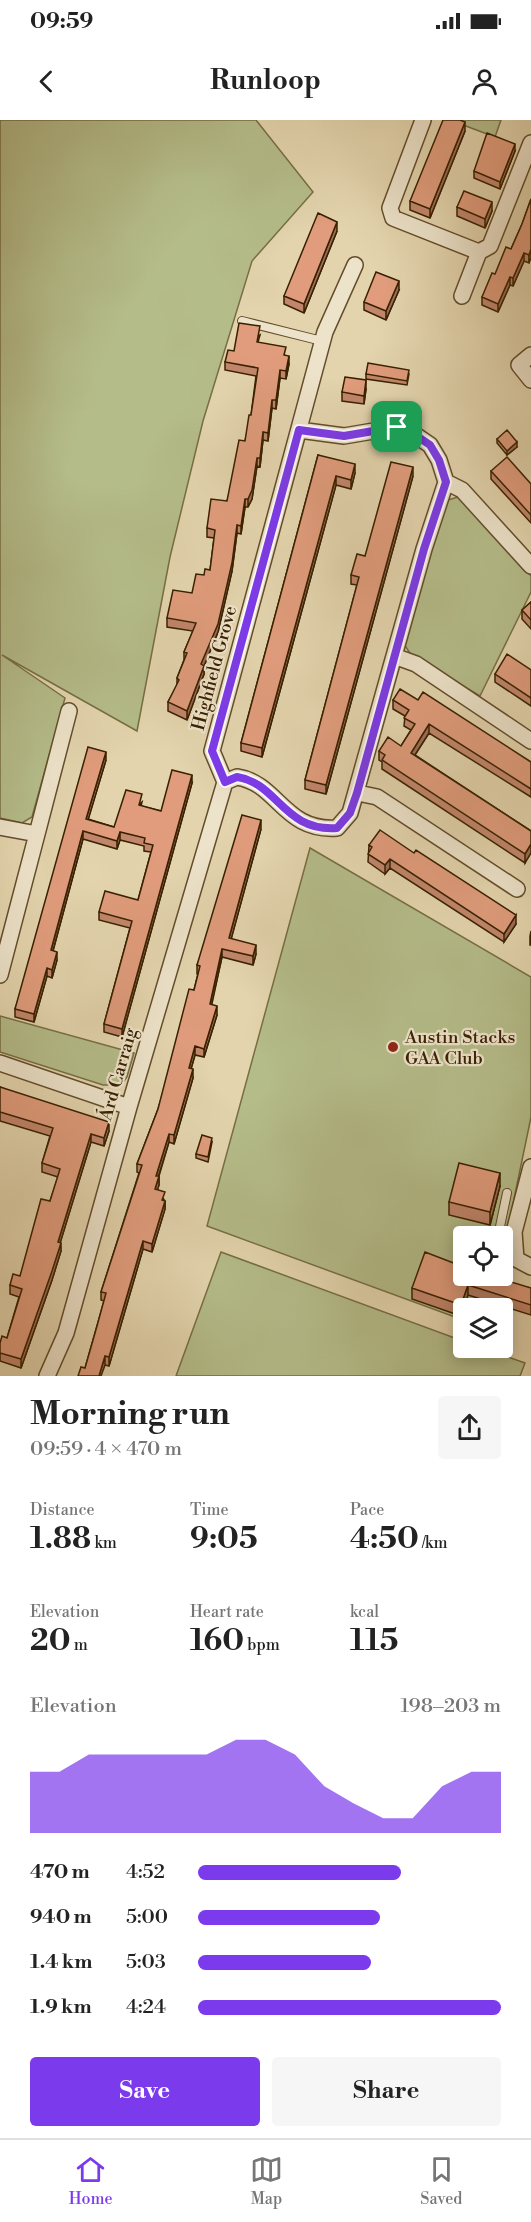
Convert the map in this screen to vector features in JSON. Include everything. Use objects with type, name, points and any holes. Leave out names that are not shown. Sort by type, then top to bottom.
[{"type":"street","points":[[423,120],[390,208],[393,218],[479,252]]},
{"type":"street","points":[[462,296],[479,252],[490,246],[531,143]]},
{"type":"street","name":"Highfield Grove","points":[[225,782],[212,751],[322,341],[354,265]]},
{"type":"street","points":[[525,360],[531,380]]},
{"type":"street","points":[[225,782],[237,777],[261,785],[274,801],[292,815],[319,830],[337,828],[350,813],[424,549],[446,482],[439,460],[430,445],[408,430],[397,427],[344,436],[299,430]]},
{"type":"street","points":[[446,482],[462,490],[531,566]]},
{"type":"street","points":[[394,656],[416,664],[531,741]]},
{"type":"street","points":[[0,975],[69,711]]},
{"type":"street","name":"Árd Carraig","points":[[47,1376],[66,1333],[129,1107],[225,782]]},
{"type":"street","points":[[357,793],[377,797],[517,889]]},
{"type":"street","points":[[0,827],[38,834]]},
{"type":"street","points":[[0,1063],[129,1107]]},
{"type":"street","points":[[513,1238],[531,1167]]},
{"type":"street","points":[[513,1264],[531,1267]]},
{"type":"lane","points":[[242,321],[322,341]]},
{"type":"lane","points":[[500,1226],[507,1193]]},
{"type":"green space","points":[[0,120],[256,120],[313,192],[252,261],[203,421],[170,557],[137,731],[2,655],[65,698],[32,817],[22,823],[0,818]]},
{"type":"green space","points":[[450,120],[501,120],[495,137]]},
{"type":"green space","points":[[458,497],[531,576],[531,592],[480,696],[411,655],[404,644],[442,509],[448,500]]},
{"type":"green space","name":"Austin Stacks GAA Club","points":[[310,848],[531,977],[531,1117],[508,1226],[453,1226],[453,1286],[489,1286],[484,1298],[453,1298],[453,1316],[207,1226]]},
{"type":"green space","points":[[0,1016],[134,1053],[127,1077],[121,1085],[103,1085],[0,1052]]},
{"type":"green space","points":[[221,1252],[453,1337],[453,1358],[511,1358],[525,1363],[520,1376],[176,1376]]},
{"type":"building","points":[[443,120],[465,122],[430,209],[410,201]]},
{"type":"building","points":[[487,133],[515,144],[500,182],[474,171]]},
{"type":"building","points":[[464,191],[492,202],[485,219],[457,207]]},
{"type":"building","points":[[531,199],[531,249],[529,255],[524,253],[498,304],[482,297],[506,247],[511,249]]},
{"type":"building","points":[[318,213],[337,222],[304,304],[284,296]]},
{"type":"building","points":[[376,272],[399,281],[386,311],[364,302]]},
{"type":"building","points":[[239,323],[260,326],[257,342],[286,347],[284,355],[289,356],[286,371],[280,370],[276,400],[272,400],[268,433],[263,432],[260,458],[257,458],[252,490],[248,499],[245,499],[241,526],[237,525],[232,563],[218,624],[201,664],[204,666],[187,711],[168,702],[179,680],[177,678],[187,653],[184,652],[196,623],[167,618],[173,590],[192,593],[196,574],[204,575],[205,569],[210,570],[215,530],[207,528],[211,499],[227,501],[239,440],[245,441],[258,368],[225,362],[228,350],[234,351]]},
{"type":"building","points":[[368,363],[409,370],[407,381],[366,374]]},
{"type":"building","points":[[345,377],[366,380],[364,396],[342,392]]},
{"type":"building","points":[[507,430],[517,442],[507,451],[497,439]]},
{"type":"building","points":[[318,455],[355,464],[351,480],[336,476],[262,748],[241,743]]},
{"type":"building","points":[[507,457],[531,484],[531,515],[491,471]]},
{"type":"building","points":[[391,462],[413,467],[326,785],[305,780],[359,577],[351,575],[357,554],[365,556]]},
{"type":"building","points":[[531,602],[531,620],[522,610]]},
{"type":"building","points":[[507,654],[531,670],[531,698],[495,674]]},
{"type":"building","points":[[400,689],[418,700],[423,692],[531,762],[531,789],[429,724],[411,753],[531,831],[531,844],[525,854],[382,760],[385,755],[379,751],[388,737],[401,746],[415,724],[404,718],[409,710],[393,700]]},
{"type":"building","points":[[88,747],[106,752],[86,819],[114,827],[126,790],[142,794],[139,805],[161,811],[172,770],[192,775],[122,1029],[104,1024],[132,921],[99,912],[105,891],[138,900],[153,845],[144,843],[145,838],[120,832],[117,841],[83,831],[51,950],[57,952],[52,970],[47,968],[34,1014],[15,1009]]},
{"type":"building","points":[[242,815],[261,820],[229,938],[256,945],[253,956],[222,949],[210,1004],[217,1006],[204,1049],[195,1046],[189,1068],[193,1069],[174,1135],[169,1134],[156,1176],[159,1176],[155,1189],[165,1192],[162,1200],[165,1201],[152,1244],[143,1241],[109,1357],[105,1356],[99,1376],[78,1376],[81,1367],[85,1368],[106,1293],[101,1292],[142,1165],[137,1164],[158,1109],[189,989],[194,990],[200,966],[197,965]]},
{"type":"building","points":[[380,830],[414,853],[416,850],[516,915],[504,934],[390,859],[385,865],[368,854],[372,847],[369,845]]},
{"type":"building","points":[[0,1087],[109,1122],[104,1138],[91,1134],[58,1242],[61,1243],[21,1359],[0,1353],[2,1336],[7,1338],[22,1289],[10,1285],[13,1274],[20,1276],[41,1199],[50,1201],[60,1169],[42,1163],[53,1128],[0,1112]]},
{"type":"building","points":[[202,1135],[212,1138],[208,1157],[196,1154]]},
{"type":"building","points":[[459,1163],[500,1173],[490,1212],[449,1202]]},
{"type":"building","points":[[425,1252],[453,1263],[453,1286],[468,1286],[463,1298],[453,1298],[453,1302],[412,1288]]},
{"type":"building","points":[[513,1283],[531,1288],[531,1305],[471,1286],[513,1286]]},
{"type":"place","name":"Austin Stacks GAA Club","points":[[393,1047]]},
{"type":"route","points":[[397,427],[408,430],[430,445],[439,460],[446,482],[424,549],[363,775],[350,813],[337,828],[319,830],[292,815],[274,801],[261,785],[247,778],[237,777],[225,782],[214,761],[212,751],[299,430],[344,436],[397,427]]}]
